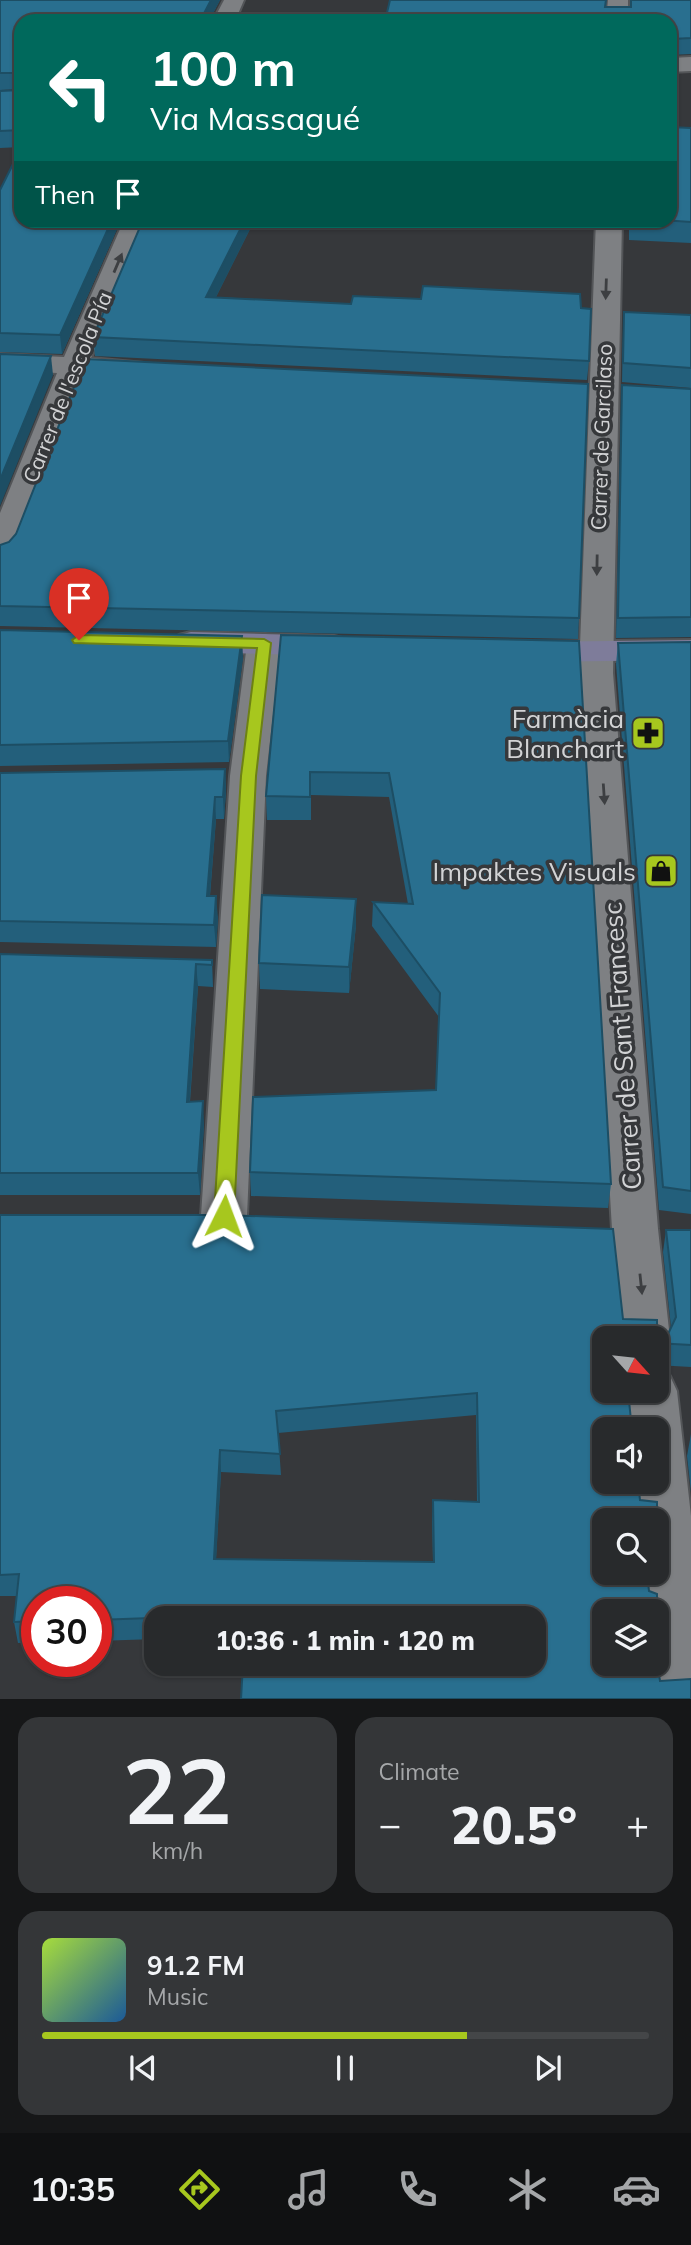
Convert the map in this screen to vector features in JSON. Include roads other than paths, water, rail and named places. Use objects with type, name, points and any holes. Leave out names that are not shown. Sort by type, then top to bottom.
[{"type":"street","name":"Carrer de l'escola Pía","points":[[0,553],[74,366],[133,228]]},
{"type":"street","name":"Carrer de Garcilaso","points":[[595,653],[588,392],[608,228]]},
{"type":"street","points":[[0,362],[157,370]]},
{"type":"street","points":[[588,392],[634,394]]},
{"type":"street","points":[[153,641],[360,647]]},
{"type":"street","points":[[225,1216],[237,965],[234,776],[264,643]]},
{"type":"street","points":[[497,651],[595,653],[691,650]]},
{"type":"street","name":"Carrer de Sant Francesc","points":[[595,653],[634,1229],[645,1326]]},
{"type":"street","points":[[195,964],[237,965]]},
{"type":"street","points":[[663,1494],[684,1699]]},
{"type":"place","name":"Farmàcia Blanchart","points":[[648,733]]},
{"type":"place","name":"Impaktes Visuals","points":[[661,871]]}]
